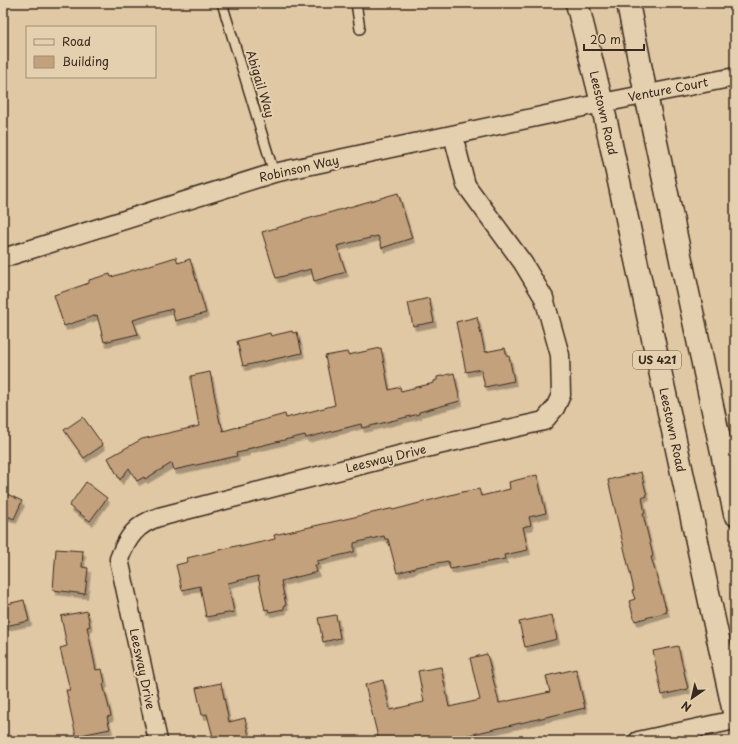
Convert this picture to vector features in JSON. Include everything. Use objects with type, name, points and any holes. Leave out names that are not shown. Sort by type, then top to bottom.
[{"type":"main road","name":"Leestown Road","points":[[577,3],[602,103],[735,716]]},
{"type":"main road","points":[[628,3],[735,514]]},
{"type":"street","name":"Venture Court","points":[[602,103],[735,77]]},
{"type":"street","name":"Robinson Way","points":[[3,258],[274,173],[602,103]]},
{"type":"street","name":"Leesway Drive","points":[[158,741],[119,559],[126,542],[138,528],[148,520],[158,517],[434,446],[544,421],[555,408],[560,395],[560,355],[544,298],[523,263],[466,185],[453,135]]},
{"type":"street","points":[[638,741],[735,720]]},
{"type":"lane","name":"Abigail Way","points":[[222,3],[274,173]]},
{"type":"lane","points":[[356,3],[360,29]]},
{"type":"building","points":[[398,193],[412,238],[382,248],[378,236],[337,246],[346,272],[314,281],[311,269],[276,278],[262,232]]},
{"type":"building","points":[[176,257],[178,263],[190,259],[206,313],[175,321],[172,309],[133,320],[138,334],[104,342],[97,315],[64,326],[54,295],[89,283],[89,280],[110,274],[111,277]]},
{"type":"building","points":[[429,298],[434,322],[413,326],[408,303]]},
{"type":"building","points":[[477,317],[485,352],[505,348],[507,356],[509,356],[514,381],[485,387],[481,369],[466,372],[456,322]]},
{"type":"building","points":[[292,331],[293,333],[297,332],[302,353],[243,366],[237,341],[270,333],[271,336]]},
{"type":"building","points":[[381,348],[389,390],[400,387],[401,391],[434,383],[434,381],[437,380],[437,377],[454,373],[460,401],[419,412],[419,414],[362,428],[361,424],[306,438],[305,435],[247,449],[247,451],[236,453],[237,456],[174,470],[172,463],[145,479],[144,477],[137,481],[129,468],[120,480],[108,458],[142,439],[199,426],[191,376],[210,372],[220,423],[223,431],[285,414],[286,418],[335,405],[325,356],[347,352],[348,355]]},
{"type":"building","points":[[83,417],[103,445],[84,458],[64,430]]},
{"type":"building","points":[[641,472],[647,496],[642,498],[645,513],[643,514],[653,556],[651,557],[667,612],[635,621],[629,601],[635,599],[632,591],[634,590],[608,480]]},
{"type":"building","points":[[537,475],[546,513],[529,517],[531,525],[523,527],[528,550],[504,555],[505,559],[450,569],[448,561],[415,567],[397,573],[388,539],[385,539],[384,536],[354,543],[354,552],[317,561],[318,565],[315,565],[317,572],[281,581],[286,605],[284,606],[284,609],[269,612],[268,609],[265,610],[258,576],[228,583],[234,612],[206,617],[200,586],[182,590],[176,565],[188,562],[187,558],[240,545],[240,547],[275,539],[274,535],[390,509],[393,510],[462,492],[479,489],[481,496],[510,489],[509,482]]},
{"type":"building","points":[[86,482],[107,498],[90,521],[69,506]]},
{"type":"building","points":[[3,492],[22,501],[14,519],[3,514]]},
{"type":"building","points":[[56,549],[83,551],[82,567],[88,568],[85,594],[53,590]]},
{"type":"building","points":[[24,600],[29,621],[5,626],[3,605]]},
{"type":"building","points":[[87,611],[90,626],[87,627],[96,670],[102,669],[105,683],[103,684],[111,716],[107,717],[110,729],[76,736],[66,690],[70,690],[60,648],[67,646],[61,616]]},
{"type":"building","points":[[336,615],[340,638],[323,642],[318,618]]},
{"type":"building","points":[[552,615],[557,639],[525,647],[519,622]]},
{"type":"building","points":[[678,646],[688,689],[662,695],[653,651]]},
{"type":"building","points":[[487,654],[499,703],[550,692],[546,676],[576,669],[585,708],[443,741],[379,741],[365,685],[383,680],[390,710],[424,702],[418,671],[441,667],[449,707],[480,700],[470,658]]},
{"type":"building","points":[[221,683],[229,722],[245,718],[250,741],[214,741],[207,714],[202,715],[196,688]]}]
